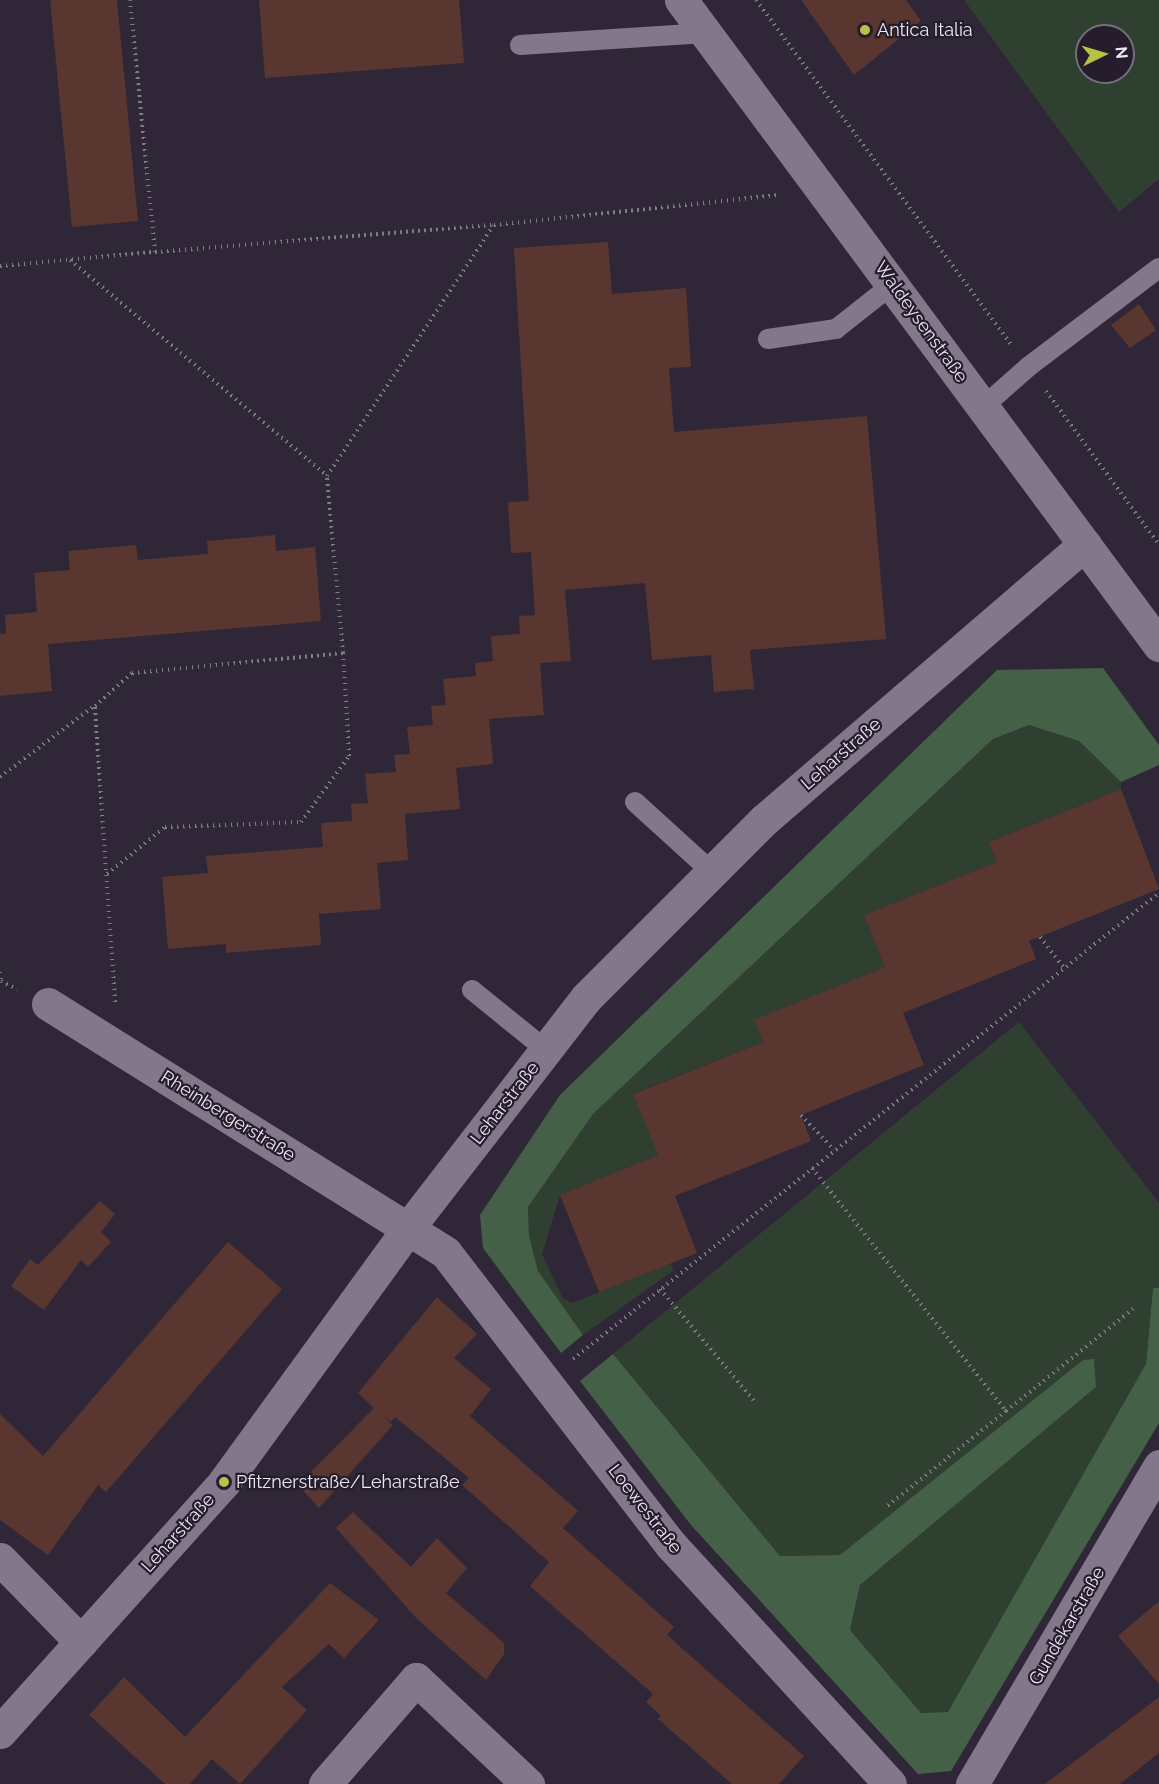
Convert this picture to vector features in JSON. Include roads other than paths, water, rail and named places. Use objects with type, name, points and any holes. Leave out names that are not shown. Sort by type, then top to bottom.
[{"type":"street","name":"Waldeysenstraße","points":[[681,0],[1159,645]]},
{"type":"street","name":"Leharstraße","points":[[0,1732],[224,1482],[409,1227],[586,998],[764,820],[1085,544]]},
{"type":"street","name":"Rheinbergerstraße","points":[[48,1004],[409,1227]]},
{"type":"street","name":"Loewestraße","points":[[409,1227],[446,1253],[671,1545],[890,1784]]},
{"type":"street","name":"Gundekarstraße","points":[[972,1784],[1159,1466]]},
{"type":"street","points":[[0,1559],[81,1642]]},
{"type":"street","points":[[325,1784],[417,1679],[528,1784]]},
{"type":"lane","points":[[520,45],[706,33]]},
{"type":"lane","points":[[983,407],[1028,367],[1159,268]]},
{"type":"lane","points":[[768,339],[836,329],[893,284]]},
{"type":"lane","points":[[635,802],[712,872]]},
{"type":"lane","points":[[472,990],[546,1050]]},
{"type":"place","name":"Antica Italia","points":[[865,30]]},
{"type":"place","name":"Pfitznerstraße/Leharstraße","points":[[224,1482]]}]
